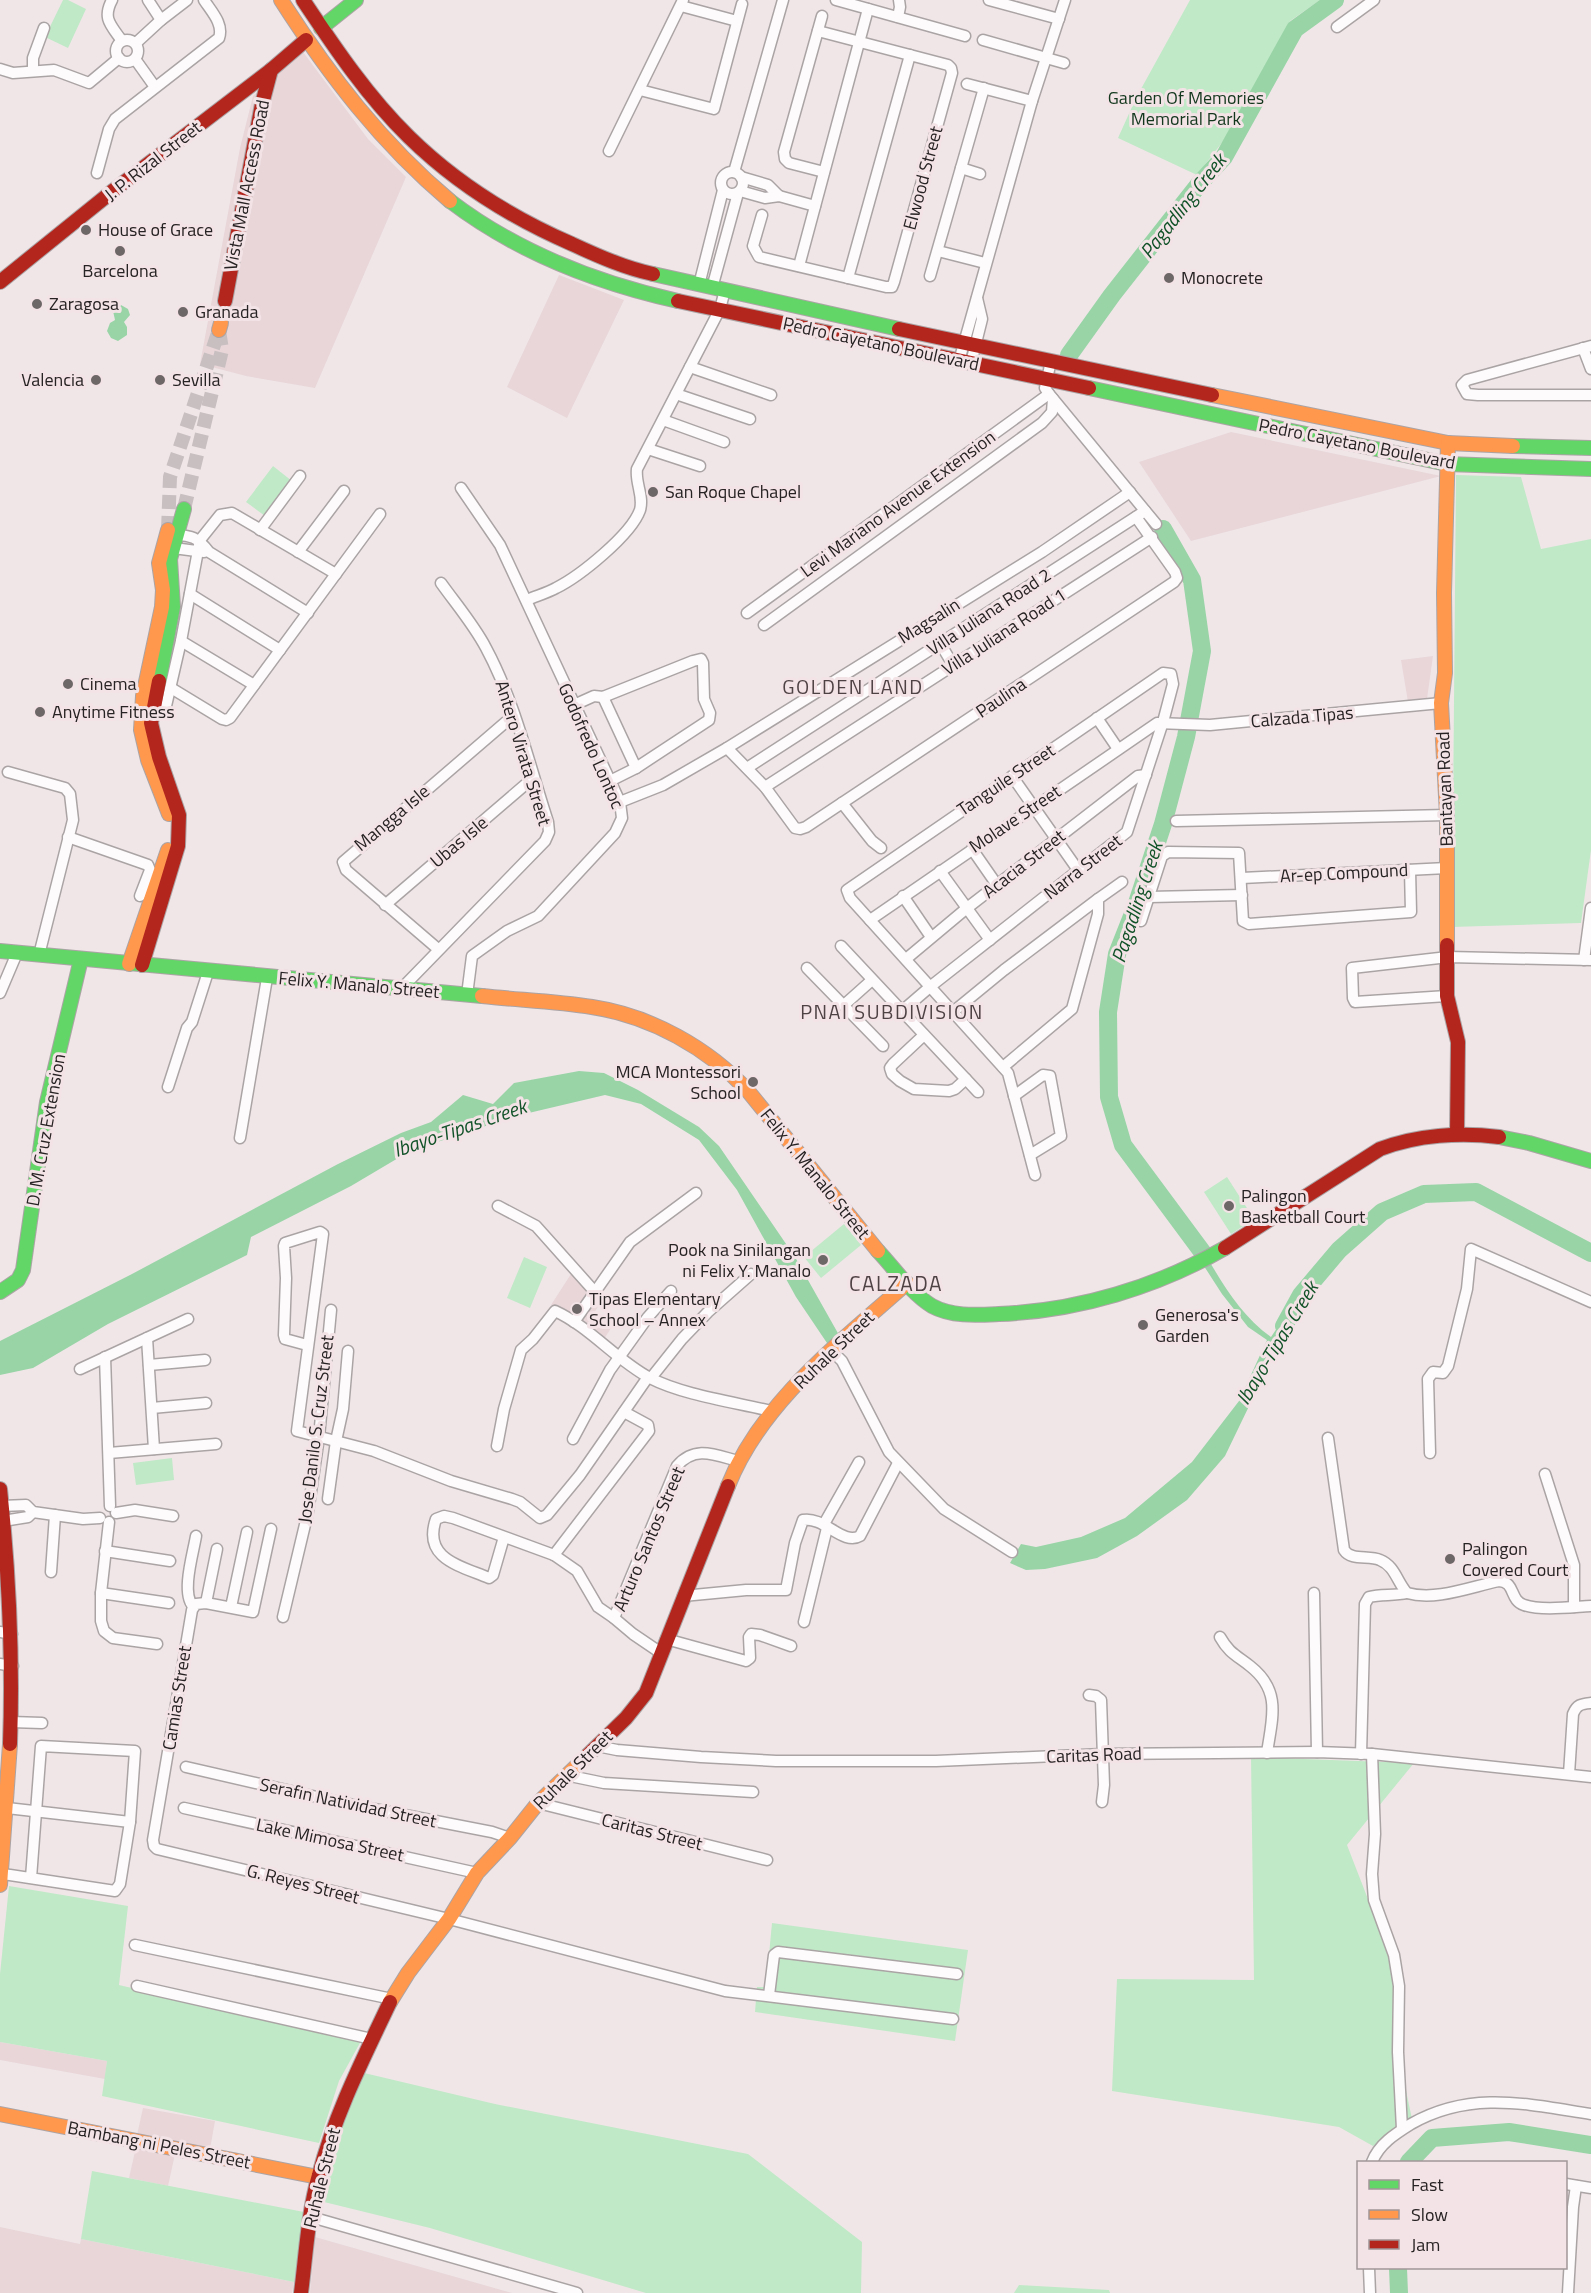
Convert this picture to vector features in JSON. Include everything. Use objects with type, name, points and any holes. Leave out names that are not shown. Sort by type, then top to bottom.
[{"type":"main road","name":"Pedro Cayetano Boulevard","points":[[281,0],[306,40],[389,145],[452,203],[528,250],[599,279],[642,293],[1447,464],[1591,469]]},
{"type":"main road","name":"Pedro Cayetano Boulevard","points":[[303,0],[321,28],[372,95],[408,137],[466,186],[537,229],[608,260],[647,273],[712,288],[1448,443],[1591,448]]},
{"type":"main road","points":[[321,28],[356,0]]},
{"type":"main road","points":[[295,22],[303,22],[311,13]]},
{"type":"main road","name":"J. P. Rizal Street","points":[[0,282],[123,183],[271,70],[306,40]]},
{"type":"main road","name":"Vista Mall Access Road","points":[[225,301],[262,104],[271,70]]},
{"type":"main road","name":"Bantayan Road","points":[[1448,443],[1445,673],[1441,703],[1447,815],[1447,996],[1458,1042],[1457,1134]]},
{"type":"main road","points":[[136,965],[178,846],[179,815],[159,757],[151,723],[173,608],[174,589],[169,539],[184,509]]},
{"type":"main road","name":"Felix Y. Manalo Street","points":[[0,951],[267,978],[467,994],[592,1007],[630,1016],[691,1043],[733,1075],[907,1283],[933,1305],[958,1313],[1017,1313],[1052,1310],[1096,1301],[1150,1282],[1208,1257],[1263,1225],[1380,1149],[1398,1143],[1457,1134],[1500,1136],[1591,1161]]},
{"type":"main road","name":"D. M. Cruz Extension","points":[[0,1292],[18,1280],[23,1270],[47,1102],[81,959]]},
{"type":"main road","name":"Ruhale Street","points":[[301,2293],[310,2217],[318,2177],[334,2125],[392,1999],[477,1873],[510,1838],[538,1803],[637,1707],[646,1693],[738,1461],[771,1411],[832,1350],[907,1283]]},
{"type":"main road","points":[[0,1489],[5,1514],[6,1704],[11,1722],[5,1742],[7,1809],[1,1879]]},
{"type":"main road","name":"Bambang ni Peles Street","points":[[0,2114],[318,2177]]},
{"type":"street","points":[[112,0],[106,14],[108,21],[122,41]]},
{"type":"street","points":[[148,0],[161,20]]},
{"type":"street","points":[[136,43],[188,0]]},
{"type":"street","points":[[97,173],[109,129],[115,119],[219,38],[220,25],[204,0]]},
{"type":"street","points":[[712,288],[743,184],[738,174],[783,0]]},
{"type":"street","points":[[898,17],[899,0]]},
{"type":"street","points":[[989,0],[1059,19]]},
{"type":"street","points":[[965,362],[974,325],[982,319],[976,295],[1032,101],[1065,0]]},
{"type":"street","points":[[1336,27],[1374,0]]},
{"type":"street","points":[[843,1],[965,36]]},
{"type":"street","points":[[609,151],[682,3],[737,21]]},
{"type":"street","points":[[640,90],[714,110],[742,4]]},
{"type":"street","points":[[799,267],[868,9]]},
{"type":"street","points":[[822,16],[784,152],[785,159],[789,163],[824,172]]},
{"type":"street","points":[[33,70],[33,58],[44,28]]},
{"type":"street","points":[[762,215],[753,246],[759,257],[848,278],[910,55],[818,30]]},
{"type":"street","points":[[129,40],[136,43],[138,50],[135,59],[128,62],[119,58],[116,49],[122,41],[129,40]]},
{"type":"street","points":[[983,40],[1064,63]]},
{"type":"street","name":"Elwood Street","points":[[848,278],[886,287],[892,286],[946,97],[952,74],[948,65],[910,55]]},
{"type":"street","points":[[0,69],[13,73],[54,70],[89,83],[119,58]]},
{"type":"street","points":[[135,59],[155,87]]},
{"type":"street","points":[[967,84],[1032,101]]},
{"type":"street","points":[[930,276],[984,88]]},
{"type":"street","points":[[961,168],[980,174]]},
{"type":"street","points":[[527,600],[557,588],[586,569],[626,531],[639,512],[641,502],[635,480],[637,470],[720,309],[712,288],[723,190],[720,182],[723,175],[738,174],[768,185],[779,196]]},
{"type":"street","points":[[723,190],[732,195],[739,192],[765,198],[779,196],[815,206]]},
{"type":"street","points":[[938,251],[985,263]]},
{"type":"street","points":[[1591,369],[1587,347],[1467,380],[1462,385],[1467,394],[1478,395],[1591,394]]},
{"type":"street","points":[[1051,361],[1045,388],[1130,492],[1152,537]]},
{"type":"street","points":[[690,367],[771,395]]},
{"type":"street","points":[[676,394],[750,419]]},
{"type":"street","points":[[764,625],[1042,423],[1052,412],[1051,397]]},
{"type":"street","name":"Levi Mariano Avenue Extension","points":[[747,613],[1051,397]]},
{"type":"street","points":[[663,420],[724,442]]},
{"type":"street","points":[[648,448],[700,466]]},
{"type":"street","points":[[260,530],[300,476]]},
{"type":"street","name":"Godofredo Lontoc","points":[[461,488],[500,545],[527,600],[620,802],[622,818],[615,833],[538,916],[507,931],[472,956],[467,994]]},
{"type":"street","points":[[298,552],[344,491]]},
{"type":"street","name":"Magsalin","points":[[620,802],[663,785],[727,748],[1042,552],[1130,492]]},
{"type":"street","points":[[200,540],[220,515],[226,512],[232,513],[336,574]]},
{"type":"street","points":[[171,688],[226,720],[380,514]]},
{"type":"street","points":[[1140,514],[1156,524]]},
{"type":"street","name":"Villa Juliana Road 2","points":[[747,768],[1140,514]]},
{"type":"street","points":[[165,706],[171,688],[190,594],[204,552],[200,540],[190,536],[169,539]]},
{"type":"street","name":"Paulina","points":[[765,787],[795,828],[806,827],[1174,582],[1177,578],[1175,572],[1152,537]]},
{"type":"street","name":"Villa Juliana Road 1","points":[[765,787],[1152,537]]},
{"type":"street","points":[[169,539],[204,552],[308,613]]},
{"type":"street","name":"Antero Virata Street","points":[[402,988],[545,841],[549,832],[548,822],[514,715],[499,675],[484,644],[441,583]]},
{"type":"street","points":[[190,594],[280,650]]},
{"type":"street","points":[[181,641],[254,685]]},
{"type":"street","points":[[940,643],[953,665]]},
{"type":"street","points":[[574,705],[594,696],[603,697],[693,661],[701,659],[703,663],[704,699],[710,713],[709,720],[636,768],[610,781]]},
{"type":"street","name":"Tanguile Street","points":[[870,920],[850,898],[849,887],[1162,673]]},
{"type":"street","name":"Narra Street","points":[[902,1011],[1127,832],[1173,684],[1171,674],[1162,673]]},
{"type":"street","points":[[603,697],[636,768]]},
{"type":"street","name":"Calzada Tipas","points":[[1162,722],[1210,725],[1441,703]]},
{"type":"street","name":"Mangga Isle","points":[[438,949],[346,870],[343,866],[344,858],[514,715]]},
{"type":"street","points":[[1097,718],[1118,749]]},
{"type":"street","name":"Molave Street","points":[[870,920],[1153,725],[1162,722]]},
{"type":"street","points":[[727,748],[765,787]]},
{"type":"street","points":[[8,772],[68,790],[73,817],[39,955]]},
{"type":"street","name":"Acacia Street","points":[[906,959],[1055,839],[1138,776],[1146,775]]},
{"type":"street","points":[[1012,776],[1078,870]]},
{"type":"street","name":"Ubas Isle","points":[[385,905],[533,778]]},
{"type":"street","points":[[842,803],[872,841],[881,848]]},
{"type":"street","points":[[1176,821],[1447,815]]},
{"type":"street","points":[[68,837],[148,865],[150,870],[140,896]]},
{"type":"street","points":[[972,849],[997,885]]},
{"type":"street","points":[[1141,921],[1161,856],[1168,852],[1239,853],[1243,921],[1249,924],[1412,912],[1410,870]]},
{"type":"street","name":"Ar-ep Compound","points":[[1242,878],[1447,868]]},
{"type":"street","points":[[940,871],[990,940]]},
{"type":"street","points":[[954,1011],[1004,970],[1122,882]]},
{"type":"street","points":[[1149,897],[1242,895]]},
{"type":"street","points":[[903,896],[931,937]]},
{"type":"street","points":[[1003,1067],[1072,1009],[1098,914],[1098,899]]},
{"type":"street","points":[[1447,996],[1355,1002],[1352,968],[1448,957],[1587,960],[1591,908]]},
{"type":"street","points":[[870,920],[1008,1073],[1035,1175]]},
{"type":"street","points":[[841,946],[978,1092]]},
{"type":"street","points":[[0,993],[17,953]]},
{"type":"street","points":[[807,968],[883,1046]]},
{"type":"street","points":[[168,1087],[208,972]]},
{"type":"street","points":[[240,1138],[267,978]]},
{"type":"street","points":[[844,1005],[872,980]]},
{"type":"street","points":[[924,1035],[892,1064],[890,1068],[892,1074],[914,1089],[949,1091],[955,1089],[966,1079]]},
{"type":"street","points":[[1014,1096],[1043,1076],[1050,1076],[1061,1136],[1030,1155]]},
{"type":"street","points":[[574,1322],[630,1242],[696,1194]]},
{"type":"street","points":[[498,1206],[536,1226],[594,1291]]},
{"type":"street","points":[[307,1345],[285,1339],[284,1335],[286,1278],[284,1246],[285,1243],[320,1232],[323,1234],[297,1431],[374,1451],[451,1481],[513,1499],[540,1518],[547,1515],[580,1475],[649,1377],[682,1339],[751,1274]]},
{"type":"street","points":[[1430,1453],[1428,1379],[1433,1372],[1443,1373],[1448,1366],[1467,1289],[1471,1249],[1591,1302]]},
{"type":"street","points":[[573,1440],[610,1370],[648,1317],[671,1291]]},
{"type":"street","name":"Jose Danilo S. Cruz Street","points":[[283,1617],[309,1512],[319,1437],[331,1310]]},
{"type":"street","points":[[497,1446],[504,1409],[523,1347],[531,1341],[555,1311],[574,1322],[649,1377],[674,1388],[771,1411]]},
{"type":"street","points":[[80,1369],[188,1319]]},
{"type":"street","points":[[147,1338],[154,1449]]},
{"type":"street","points":[[832,1350],[842,1361],[889,1452],[898,1463],[944,1509],[1012,1552]]},
{"type":"street","points":[[328,1499],[336,1441],[344,1409],[348,1351]]},
{"type":"street","points":[[105,1357],[113,1509]]},
{"type":"street","points":[[149,1365],[205,1360]]},
{"type":"street","points":[[152,1408],[206,1403]]},
{"type":"street","points":[[554,1555],[649,1431],[648,1425],[624,1412]]},
{"type":"street","points":[[1328,1438],[1344,1550],[1349,1555],[1373,1558],[1388,1564],[1407,1593]]},
{"type":"street","points":[[109,1453],[216,1444]]},
{"type":"street","name":"Arturo Santos Street","points":[[661,1653],[614,1618],[677,1466],[685,1457],[695,1453],[706,1453],[738,1461]]},
{"type":"street","points":[[804,1622],[826,1526],[859,1462]]},
{"type":"street","points":[[683,1596],[746,1590],[786,1590],[801,1524],[808,1519],[851,1539],[860,1536],[898,1463]]},
{"type":"street","points":[[1545,1474],[1574,1565],[1574,1606]]},
{"type":"street","points":[[5,1514],[30,1507],[33,1512],[105,1520]]},
{"type":"street","points":[[156,1644],[112,1638],[104,1631],[101,1621],[101,1593],[105,1520],[99,1512],[102,1508],[174,1516]]},
{"type":"street","points":[[5,1514],[17,1518],[28,1517],[33,1512]]},
{"type":"street","points":[[51,1572],[55,1515]]},
{"type":"street","points":[[504,1537],[493,1575],[489,1578],[440,1556],[435,1545],[434,1524],[436,1519],[444,1516],[504,1537],[554,1555],[577,1571],[598,1607],[614,1618]]},
{"type":"street","points":[[193,1606],[206,1603],[253,1612],[271,1529]]},
{"type":"street","points":[[231,1607],[247,1532]]},
{"type":"street","name":"Camias Street","points":[[158,1849],[153,1840],[193,1606],[189,1602],[187,1588],[196,1536]]},
{"type":"street","points":[[206,1603],[217,1549]]},
{"type":"street","points":[[105,1551],[170,1561]]},
{"type":"street","points":[[1402,2129],[1398,2052],[1399,1986],[1394,1955],[1374,1900],[1372,1874],[1375,1834],[1367,1754],[1365,1604],[1369,1597],[1373,1596],[1397,1596],[1407,1593],[1416,1596],[1433,1595],[1506,1581],[1517,1602],[1522,1605],[1532,1607],[1591,1606]]},
{"type":"street","points":[[101,1593],[170,1603]]},
{"type":"street","points":[[1314,1593],[1317,1752]]},
{"type":"street","points":[[666,1639],[746,1661],[750,1658],[751,1634],[791,1646]]},
{"type":"street","points":[[1220,1637],[1228,1651],[1259,1673],[1273,1698],[1274,1706],[1267,1753]]},
{"type":"street","points":[[1089,1695],[1099,1697],[1101,1700],[1102,1802]]},
{"type":"street","points":[[1569,1774],[1573,1713],[1581,1704],[1591,1703]]},
{"type":"street","points":[[11,1722],[42,1723]]},
{"type":"street","points":[[1,1879],[31,1878],[115,1891],[120,1884],[130,1822],[136,1753],[133,1750],[41,1746],[31,1878]]},
{"type":"street","name":"Caritas Road","points":[[597,1746],[617,1750],[700,1757],[776,1761],[936,1761],[1103,1754],[1317,1752],[1367,1754],[1591,1776]]},
{"type":"street","name":"Serafin Natividad Street","points":[[186,1767],[343,1803],[492,1832],[510,1838]]},
{"type":"street","points":[[568,1773],[581,1779],[604,1783],[753,1792]]},
{"type":"street","name":"Caritas Street","points":[[538,1803],[766,1860]]},
{"type":"street","name":"Lake Mimosa Street","points":[[184,1808],[477,1873]]},
{"type":"street","points":[[7,1809],[130,1822]]},
{"type":"street","name":"G. Reyes Street","points":[[158,1849],[448,1919],[725,1990],[953,2019]]},
{"type":"street","points":[[135,1945],[392,1999]]},
{"type":"street","points":[[769,1995],[774,1955],[778,1952],[957,1974]]},
{"type":"street","points":[[136,1986],[372,2039]]},
{"type":"street","points":[[1373,2161],[1387,2140],[1402,2129],[1441,2110],[1496,2101],[1591,2114]]},
{"type":"street","points":[[1568,2293],[1573,2207],[1571,2185],[1591,2188]]},
{"type":"street","points":[[310,2217],[577,2293]]},
{"type":"street","points":[[1369,2269],[1370,2293]]},
{"type":"shaded area","points":[[303,52],[368,139],[406,177],[315,388],[246,376],[200,364],[240,148],[253,96]]},
{"type":"shaded area","points":[[559,275],[624,300],[567,418],[507,387]]},
{"type":"shaded area","points":[[1231,432],[1441,476],[1191,541],[1139,462]]},
{"type":"shaded area","points":[[1433,656],[1427,699],[1408,702],[1401,660]]},
{"type":"shaded area","name":"Tipas Elementary School – Annex","points":[[571,1274],[605,1296],[594,1313],[613,1325],[604,1339],[551,1305]]},
{"type":"shaded area","points":[[0,2042],[107,2061],[105,2079],[0,2060]]},
{"type":"shaded area","points":[[143,2108],[215,2121],[210,2149],[137,2135]]},
{"type":"shaded area","points":[[136,2147],[175,2154],[168,2186],[129,2178]]},
{"type":"shaded area","points":[[0,2227],[80,2244],[81,2239],[294,2282],[292,2293],[0,2293]]},
{"type":"shaded area","points":[[315,2237],[512,2293],[310,2293]]},
{"type":"green space","points":[[63,0],[68,0],[86,9],[68,48],[45,37]]},
{"type":"green space","name":"Garden Of Memories Memorial Park","points":[[1190,0],[1320,0],[1290,21],[1224,140],[1197,175],[1118,138],[1136,98]]},
{"type":"green space","points":[[273,466],[292,481],[265,516],[246,502]]},
{"type":"green space","points":[[1456,475],[1521,477],[1541,549],[1591,539],[1591,850],[1581,923],[1452,927]]},
{"type":"green space","name":"Palingon Basketball Court","points":[[1227,1177],[1254,1219],[1231,1234],[1204,1192]]},
{"type":"green space","points":[[844,1224],[861,1245],[821,1278],[804,1257]]},
{"type":"green space","points":[[524,1257],[547,1267],[530,1308],[507,1298]]},
{"type":"green space","points":[[172,1458],[174,1480],[136,1485],[133,1463]]},
{"type":"green space","points":[[1251,1757],[1414,1763],[1347,1845],[1392,1961],[1398,2053],[1412,2119],[1373,2146],[1339,2127],[1112,2091],[1117,1979],[1254,1980]]},
{"type":"green space","points":[[9,1886],[128,1906],[119,1985],[361,2041],[339,2081],[319,2143],[102,2096],[107,2061],[0,2042],[0,1974]]},
{"type":"green space","points":[[772,1923],[968,1950],[955,2041],[755,2012],[757,1987],[766,1987]]},
{"type":"green space","points":[[360,2072],[495,2104],[748,2154],[862,2242],[861,2293],[646,2293],[430,2228],[320,2201],[338,2125]]},
{"type":"green space","points":[[92,2171],[304,2212],[294,2282],[81,2239]]},
{"type":"green space","points":[[1019,2285],[1109,2290],[1110,2293],[1014,2293]]},
{"type":"water","points":[[121,305],[128,309],[130,315],[124,322],[127,335],[118,341],[111,338],[107,331],[110,323],[115,320],[113,311]]},
{"type":"water","points":[[579,1071],[604,1073],[638,1090],[699,1127],[719,1146],[795,1257],[839,1335],[829,1346],[796,1297],[737,1190],[699,1140],[641,1104],[605,1095],[516,1116],[410,1151],[351,1186],[251,1237],[247,1255],[108,1324],[33,1368],[0,1375],[0,1341],[132,1274],[338,1164],[401,1133],[431,1122],[463,1095],[493,1104],[514,1083]]},
{"type":"water","points":[[1208,1259],[1243,1311],[1271,1337],[1293,1304],[1300,1309],[1278,1346],[1225,1456],[1187,1500],[1137,1536],[1097,1558],[1045,1569],[1026,1570],[1010,1563],[1021,1544],[1036,1547],[1081,1537],[1125,1518],[1192,1462],[1239,1401],[1267,1340],[1248,1327],[1222,1294],[1202,1263]]},
{"type":"waterway","name":"Pagadling Creek","points":[[1069,355],[1112,295],[1200,183],[1224,157],[1295,29],[1335,0]]},
{"type":"waterway","name":"Pagadling Creek","points":[[1163,529],[1192,580],[1202,651],[1186,737],[1163,824],[1136,906],[1117,954],[1108,1012],[1109,1097],[1123,1145],[1206,1257]]},
{"type":"waterway","name":"Ibayo-Tipas Creek","points":[[1284,1326],[1301,1295],[1339,1250],[1382,1212],[1424,1194],[1476,1192],[1591,1253]]},
{"type":"waterway","points":[[1410,2161],[1432,2138],[1509,2132],[1591,2145]]},
{"type":"waterway","points":[[1398,2269],[1399,2293]]},
{"type":"tunnel","points":[[221,323],[225,301]]},
{"type":"tunnel","points":[[184,509],[222,350],[219,330]]},
{"type":"tunnel","points":[[168,530],[170,477],[219,330]]},
{"type":"traffic: fast","points":[[321,28],[356,0]]},
{"type":"traffic: fast","points":[[450,201],[502,236],[559,263],[618,285],[678,301]]},
{"type":"traffic: fast","points":[[653,274],[899,329]]},
{"type":"traffic: fast","points":[[1089,388],[1447,464],[1591,469]]},
{"type":"traffic: fast","points":[[1513,446],[1591,448]]},
{"type":"traffic: fast","points":[[159,681],[173,607],[170,559],[184,509]]},
{"type":"traffic: fast","points":[[0,951],[482,996]]},
{"type":"traffic: fast","points":[[0,1292],[18,1280],[23,1270],[47,1102],[81,959]]},
{"type":"traffic: fast","points":[[1499,1137],[1591,1161]]},
{"type":"traffic: fast","points":[[878,1251],[924,1301],[940,1310],[974,1315],[1029,1312],[1087,1302],[1144,1285],[1199,1262],[1225,1248]]},
{"type":"traffic: slow","points":[[281,0],[338,82],[379,132],[450,201]]},
{"type":"traffic: slow","points":[[219,330],[221,323]]},
{"type":"traffic: slow","points":[[1212,395],[1448,443],[1513,446]]},
{"type":"traffic: slow","points":[[1447,945],[1447,815],[1441,703],[1445,673],[1444,593],[1448,443]]},
{"type":"traffic: slow","points":[[168,530],[159,563],[163,590],[162,607],[143,696],[141,730],[148,760],[169,814]]},
{"type":"traffic: slow","points":[[129,964],[168,850]]},
{"type":"traffic: slow","points":[[482,996],[565,1003],[614,1011],[657,1026],[697,1048],[732,1075],[748,1091],[878,1251]]},
{"type":"traffic: slow","points":[[728,1486],[742,1456],[782,1400],[830,1351],[907,1283]]},
{"type":"traffic: slow","points":[[0,1885],[10,1744]]},
{"type":"traffic: slow","points":[[390,2002],[408,1973],[449,1919],[477,1873],[510,1838],[538,1803],[587,1756]]},
{"type":"traffic: slow","points":[[0,2114],[318,2177]]},
{"type":"traffic: jam","points":[[303,0],[366,89],[394,122],[427,154],[465,184],[506,211],[550,234],[612,261],[653,274]]},
{"type":"traffic: jam","points":[[0,282],[114,190],[271,70],[306,40]]},
{"type":"traffic: jam","points":[[225,301],[262,104],[271,70]]},
{"type":"traffic: jam","points":[[678,301],[1089,388]]},
{"type":"traffic: jam","points":[[899,329],[1212,395]]},
{"type":"traffic: jam","points":[[142,965],[178,846],[179,815],[159,757],[151,723],[159,681]]},
{"type":"traffic: jam","points":[[1447,945],[1447,996],[1458,1042],[1457,1134]]},
{"type":"traffic: jam","points":[[1225,1248],[1380,1149],[1394,1144],[1439,1136],[1499,1137]]},
{"type":"traffic: jam","points":[[587,1756],[626,1718],[646,1693],[728,1486]]},
{"type":"traffic: jam","points":[[0,1489],[10,1616],[10,1744]]},
{"type":"traffic: jam","points":[[301,2293],[312,2204],[326,2152],[350,2087],[390,2002]]},
{"type":"place","name":"House of Grace","points":[[86,230]]},
{"type":"place","name":"Barcelona","points":[[120,251]]},
{"type":"place","name":"Monocrete","points":[[1169,278]]},
{"type":"place","name":"Zaragosa","points":[[37,304]]},
{"type":"place","name":"Granada","points":[[183,312]]},
{"type":"place","name":"Valencia","points":[[96,380]]},
{"type":"place","name":"Sevilla","points":[[160,380]]},
{"type":"place","name":"San Roque Chapel","points":[[653,492]]},
{"type":"place","name":"Cinema","points":[[68,684]]},
{"type":"place","name":"Anytime Fitness","points":[[40,712]]},
{"type":"place","name":"MCA Montessori School","points":[[753,1082]]},
{"type":"place","name":"Palingon Basketball Court","points":[[1229,1206]]},
{"type":"place","name":"Pook na Sinilangan ni Felix Y. Manalo","points":[[823,1260]]},
{"type":"place","name":"Tipas Elementary School – Annex","points":[[577,1309]]},
{"type":"place","name":"Generosa's Garden","points":[[1143,1325]]},
{"type":"place","name":"Palingon Covered Court","points":[[1450,1559]]},
{"type":"district","name":"GOLDEN LAND","points":[[853,687]]},
{"type":"district","name":"PNAI SUBDIVISION","points":[[892,1012]]},
{"type":"district","name":"CALZADA","points":[[896,1284]]}]
